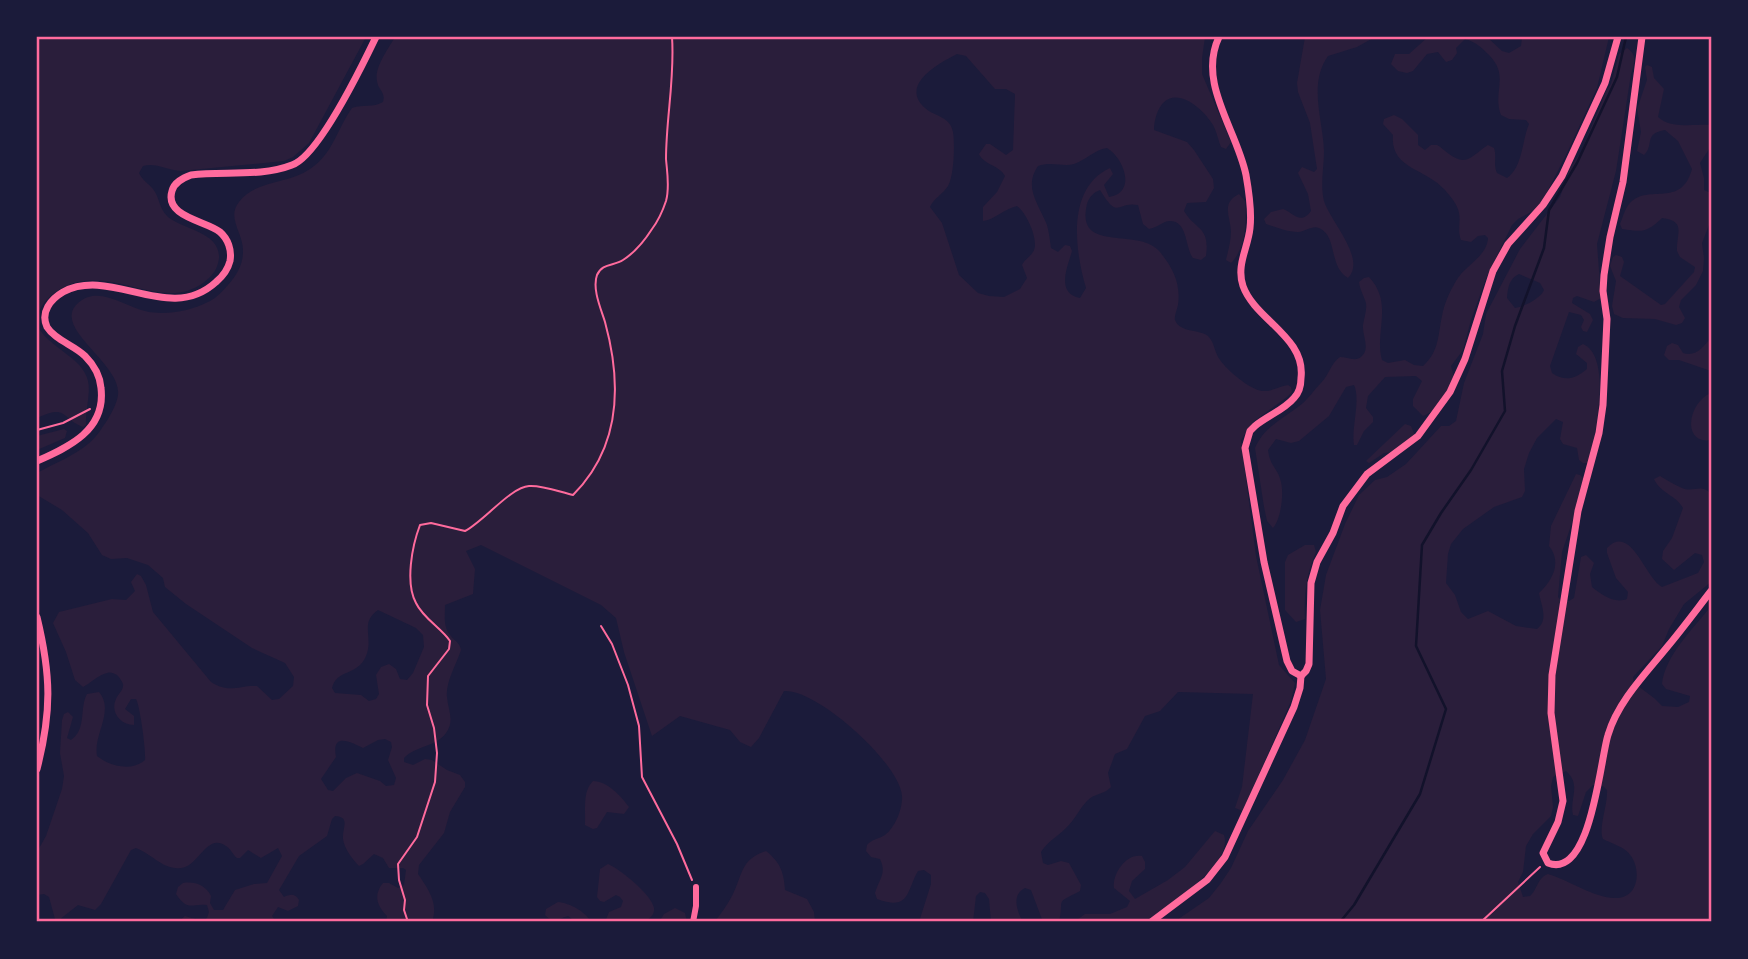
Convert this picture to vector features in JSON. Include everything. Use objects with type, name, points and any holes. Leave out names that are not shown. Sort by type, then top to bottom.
[{"type":"street","points":[[37,461],[63,450],[83,436],[94,423],[101,405],[101,384],[95,368],[81,352],[48,328],[45,315],[48,305],[61,294],[78,287],[105,287],[176,300],[201,293],[212,285],[228,267],[231,252],[228,243],[218,230],[179,211],[172,200],[173,187],[191,175],[272,170],[304,159],[321,138],[364,64],[376,37]]},
{"type":"street","points":[[1219,37],[1214,53],[1213,80],[1238,144],[1248,188],[1250,224],[1241,263],[1242,284],[1257,307],[1296,352],[1301,368],[1300,386],[1295,397],[1255,425],[1250,431],[1245,448],[1264,562],[1287,661],[1292,671],[1301,676]]},
{"type":"street","points":[[1151,922],[1208,880],[1225,857],[1289,718],[1300,688],[1301,676],[1309,664],[1309,599],[1312,577],[1343,506],[1367,474],[1404,449],[1423,431],[1450,392],[1465,359],[1493,271],[1508,244],[1543,205],[1562,176],[1605,83],[1618,37]]},
{"type":"street","points":[[1642,37],[1623,182],[1604,275],[1607,319],[1604,400],[1599,433],[1578,510],[1552,675],[1551,713],[1563,801],[1558,822],[1543,853],[1546,862],[1555,866],[1562,865],[1581,846],[1588,831],[1607,737],[1615,718],[1652,665],[1711,591]]},
{"type":"street","points":[[37,617],[47,662],[49,704],[37,769]]},
{"type":"street","points":[[693,922],[695,887]]},
{"type":"path","points":[[408,922],[398,864],[416,837],[435,782],[437,753],[434,728],[427,705],[428,676],[449,649],[450,641],[416,604],[411,571],[417,532],[420,525],[431,523],[465,531],[479,523],[515,490],[528,486],[573,495],[601,460],[613,418],[616,377],[613,352],[597,292],[597,276],[605,265],[621,262],[638,248],[653,228],[667,199],[666,157],[674,64],[672,37]]},
{"type":"path","points":[[37,430],[63,423],[101,405]]},
{"type":"path","points":[[601,626],[612,644],[634,706],[639,726],[642,777],[677,844],[695,887]]},
{"type":"path","points":[[1480,922],[1546,862]]},
{"type":"shaded area","points":[[37,37],[366,37],[309,143],[293,157],[284,161],[180,171],[143,166],[139,173],[155,192],[165,214],[214,242],[219,258],[210,277],[193,289],[175,293],[100,281],[81,281],[54,293],[37,315]]},
{"type":"shaded area","points":[[395,37],[1205,37],[1202,74],[1231,142],[1226,149],[1221,147],[1209,119],[1191,102],[1183,99],[1169,99],[1163,103],[1156,115],[1154,130],[1187,142],[1213,179],[1214,188],[1206,202],[1187,203],[1184,211],[1204,234],[1206,256],[1201,260],[1193,258],[1183,230],[1176,222],[1167,221],[1149,229],[1143,224],[1138,205],[1115,207],[1100,190],[1088,201],[1086,220],[1090,229],[1099,235],[1138,241],[1160,252],[1169,264],[1177,283],[1177,324],[1208,336],[1220,360],[1239,378],[1262,391],[1288,385],[1291,387],[1292,392],[1253,422],[1241,440],[1256,556],[1279,665],[1295,683],[1291,701],[1243,811],[1235,808],[1242,787],[1253,694],[1178,692],[1160,711],[1145,716],[1127,749],[1115,754],[1108,773],[1111,787],[1090,798],[1069,825],[1041,852],[1043,863],[1048,865],[1061,861],[1069,863],[1081,885],[1080,891],[1062,902],[1059,922],[1043,922],[1031,890],[1025,888],[1017,899],[1017,908],[1023,922],[991,922],[989,899],[985,893],[980,892],[976,896],[973,922],[919,922],[931,884],[931,875],[924,870],[918,871],[901,901],[896,903],[877,899],[875,893],[883,873],[882,864],[880,859],[871,857],[866,851],[867,845],[892,828],[900,812],[902,796],[898,782],[887,765],[854,730],[816,702],[798,693],[784,691],[759,738],[751,747],[740,742],[730,730],[680,716],[652,736],[624,652],[616,618],[601,605],[481,545],[466,551],[475,569],[473,594],[445,605],[446,628],[461,650],[448,686],[451,720],[449,729],[442,738],[404,758],[404,762],[413,765],[425,759],[432,760],[460,775],[465,782],[465,787],[450,812],[444,833],[419,865],[418,874],[433,902],[432,922],[386,922],[387,916],[377,900],[378,892],[383,883],[398,888],[404,885],[406,870],[389,868],[383,858],[374,854],[359,866],[349,854],[344,842],[343,818],[335,816],[327,836],[299,856],[279,890],[284,897],[292,895],[299,900],[298,906],[288,911],[278,907],[272,916],[276,922],[178,922],[185,916],[202,921],[207,918],[209,912],[207,905],[190,906],[180,900],[176,894],[183,883],[195,883],[203,887],[211,896],[210,903],[214,910],[223,910],[235,890],[267,883],[282,856],[278,848],[261,858],[248,850],[237,858],[228,847],[219,843],[208,846],[193,862],[181,868],[169,867],[136,848],[131,850],[95,910],[78,905],[59,920],[55,919],[49,897],[44,894],[37,895],[37,852],[46,836],[62,789],[64,776],[60,753],[64,714],[68,712],[73,717],[67,738],[71,740],[81,725],[87,694],[99,692],[105,707],[97,756],[108,763],[127,767],[145,760],[136,699],[131,699],[125,709],[134,716],[134,725],[124,723],[114,709],[123,686],[117,675],[104,674],[83,687],[75,680],[53,623],[59,612],[112,599],[126,600],[135,591],[131,582],[137,574],[146,585],[153,612],[211,682],[224,688],[257,686],[272,700],[279,699],[293,686],[294,677],[285,663],[252,648],[186,604],[165,587],[163,578],[148,565],[127,558],[111,559],[102,555],[88,533],[62,510],[37,495],[37,473],[91,442],[108,419],[118,395],[110,371],[81,336],[74,325],[72,315],[76,305],[92,296],[110,298],[145,311],[160,313],[194,308],[219,295],[234,278],[242,261],[243,245],[234,214],[239,202],[254,190],[310,169],[329,149],[352,108],[383,102],[377,76],[380,64]],"holes":[[[957,54],[966,56],[995,89],[1006,89],[1015,94],[1013,150],[1006,155],[986,144],[979,154],[984,161],[999,169],[1005,176],[997,192],[983,207],[983,221],[1017,206],[1034,235],[1035,247],[1022,265],[1027,278],[1020,289],[1004,297],[978,293],[959,275],[942,223],[930,207],[946,189],[952,175],[953,132],[949,123],[925,108],[916,91],[924,76]],[[1107,148],[1118,159],[1125,182],[1118,194],[1109,197],[1104,185],[1113,174],[1110,168],[1096,177],[1086,190],[1080,205],[1077,239],[1086,288],[1080,298],[1072,295],[1065,285],[1072,251],[1070,246],[1065,245],[1058,252],[1051,248],[1047,225],[1034,196],[1032,181],[1038,166],[1074,164]],[[378,610],[416,628],[423,635],[424,647],[413,673],[407,680],[400,679],[396,669],[389,664],[381,667],[376,675],[379,694],[376,699],[369,701],[361,695],[335,693],[332,688],[334,682],[358,667],[366,656],[369,643],[368,625],[372,615]],[[378,740],[391,742],[388,760],[396,778],[394,785],[386,786],[380,781],[357,773],[346,778],[333,791],[328,790],[321,779],[336,757],[335,749],[339,741],[363,748]]]},
{"type":"shaded area","points":[[1305,37],[1375,37],[1357,47],[1328,56],[1319,78],[1318,102],[1324,151],[1323,195],[1350,251],[1353,270],[1348,278],[1338,266],[1325,232],[1317,227],[1298,232],[1290,231],[1266,224],[1264,219],[1271,212],[1283,209],[1300,218],[1311,211],[1308,194],[1298,173],[1302,167],[1314,172],[1317,169],[1310,123],[1297,83]]},
{"type":"shaded area","points":[[1428,37],[1487,37],[1502,51],[1509,53],[1521,46],[1522,37],[1609,37],[1597,88],[1567,153],[1543,200],[1533,211],[1512,225],[1487,276],[1463,350],[1451,366],[1454,377],[1442,400],[1423,416],[1413,406],[1413,399],[1422,381],[1416,376],[1385,377],[1368,396],[1366,408],[1373,417],[1373,422],[1364,431],[1357,445],[1354,445],[1353,438],[1357,398],[1354,385],[1346,387],[1329,416],[1299,441],[1291,443],[1276,439],[1268,450],[1270,460],[1280,477],[1282,493],[1280,513],[1273,528],[1267,521],[1255,448],[1268,429],[1307,399],[1340,357],[1356,359],[1364,354],[1366,346],[1363,325],[1366,303],[1359,282],[1369,277],[1380,297],[1382,360],[1388,363],[1405,360],[1423,366],[1435,349],[1444,307],[1452,289],[1460,275],[1480,256],[1487,245],[1488,238],[1485,235],[1478,236],[1471,242],[1461,240],[1459,213],[1455,204],[1437,183],[1403,162],[1397,155],[1393,135],[1383,124],[1384,119],[1394,115],[1402,119],[1418,135],[1418,145],[1425,150],[1431,145],[1437,145],[1460,160],[1471,158],[1488,145],[1494,148],[1497,173],[1507,178],[1519,160],[1529,124],[1526,120],[1509,119],[1501,115],[1498,70],[1489,55],[1478,45],[1465,39],[1456,48],[1457,53],[1452,60],[1446,62],[1438,52],[1427,54],[1413,71],[1407,73],[1398,71],[1391,64],[1395,54],[1409,54]]},
{"type":"shaded area","points":[[1627,48],[1633,54],[1634,60],[1616,171],[1597,244],[1601,298],[1594,302],[1577,296],[1573,298],[1572,303],[1590,314],[1593,320],[1587,332],[1583,331],[1581,327],[1584,320],[1581,315],[1569,312],[1550,366],[1552,373],[1561,378],[1574,377],[1583,372],[1587,369],[1587,363],[1576,354],[1578,347],[1583,344],[1592,352],[1597,364],[1599,399],[1588,463],[1579,460],[1577,448],[1563,444],[1560,439],[1563,422],[1556,419],[1537,438],[1529,453],[1524,469],[1525,491],[1522,497],[1494,507],[1463,529],[1451,544],[1446,583],[1455,595],[1461,612],[1468,619],[1488,611],[1516,626],[1537,629],[1543,621],[1539,593],[1552,577],[1555,564],[1549,546],[1551,526],[1576,474],[1583,478],[1575,514],[1562,552],[1558,597],[1561,601],[1574,598],[1581,557],[1586,555],[1594,563],[1590,574],[1592,587],[1613,600],[1627,599],[1628,592],[1616,578],[1607,553],[1607,548],[1616,542],[1623,542],[1630,547],[1662,587],[1698,573],[1704,562],[1702,555],[1695,553],[1674,570],[1662,559],[1663,551],[1672,538],[1683,508],[1660,488],[1654,479],[1660,476],[1682,488],[1704,489],[1711,494],[1711,582],[1684,604],[1662,646],[1633,677],[1634,683],[1662,706],[1678,707],[1689,702],[1690,696],[1666,689],[1662,684],[1664,673],[1681,642],[1711,606],[1711,922],[1174,922],[1209,898],[1221,883],[1248,831],[1283,780],[1305,740],[1326,679],[1320,610],[1326,575],[1345,524],[1359,495],[1375,480],[1387,477],[1406,464],[1441,426],[1449,426],[1456,421],[1464,383],[1483,334],[1486,314],[1520,249],[1560,197],[1570,168],[1581,152],[1611,84],[1619,54]],"holes":[[[1519,274],[1540,283],[1544,290],[1532,302],[1515,308],[1507,294],[1511,281]],[[1566,771],[1571,776],[1574,787],[1573,815],[1578,816],[1586,792],[1593,785],[1603,786],[1607,790],[1603,839],[1628,853],[1636,868],[1636,882],[1624,897],[1600,896],[1548,874],[1542,878],[1530,896],[1523,897],[1518,882],[1523,872],[1526,846],[1533,834],[1551,816],[1553,777]]]},
{"type":"shaded area","points":[[1647,65],[1652,67],[1654,78],[1664,89],[1658,117],[1676,125],[1711,125],[1711,146],[1700,163],[1704,190],[1711,193],[1711,220],[1702,243],[1703,271],[1696,285],[1681,300],[1679,307],[1685,318],[1682,323],[1676,325],[1655,319],[1623,318],[1614,314],[1612,306],[1616,281],[1610,266],[1616,255],[1622,257],[1624,262],[1620,276],[1661,305],[1665,304],[1694,272],[1695,267],[1680,257],[1677,251],[1678,229],[1675,222],[1662,218],[1648,229],[1640,231],[1622,229],[1620,224],[1630,203],[1638,197],[1673,192],[1687,181],[1692,169],[1678,141],[1665,130],[1654,134],[1644,155],[1637,151],[1641,132],[1637,109],[1647,80]]},
{"type":"shaded area","points":[[1239,194],[1245,201],[1245,226],[1240,250],[1231,263],[1226,260],[1231,235],[1228,206]]},
{"type":"shaded area","points":[[37,325],[49,340],[73,359],[85,373],[89,391],[86,425],[83,427],[59,412],[37,418]]},
{"type":"shaded area","points":[[1711,337],[1711,371],[1679,360],[1669,360],[1664,355],[1667,346],[1672,343],[1678,345],[1683,353],[1696,352]]},
{"type":"shaded area","points":[[1711,393],[1711,440],[1702,440],[1695,436],[1691,422],[1697,405]]},
{"type":"shaded area","points":[[1405,424],[1411,426],[1415,436],[1394,452],[1384,453],[1369,463],[1366,461]]},
{"type":"shaded area","points":[[64,429],[67,431],[65,438],[37,450],[37,436]]},
{"type":"shaded area","points":[[1305,545],[1314,545],[1316,552],[1306,584],[1305,619],[1296,622],[1285,610],[1285,562],[1288,555]]},
{"type":"shaded area","points":[[593,781],[608,786],[629,807],[624,814],[607,812],[597,828],[593,829],[585,825],[586,796]]},
{"type":"shaded area","points":[[1215,831],[1224,835],[1225,845],[1213,867],[1149,920],[1131,923],[1074,922],[1085,914],[1110,914],[1127,907],[1130,901],[1114,888],[1115,877],[1126,861],[1142,856],[1145,862],[1145,869],[1132,881],[1129,891],[1135,899],[1185,867]]},
{"type":"shaded area","points":[[766,851],[780,868],[785,890],[807,899],[814,912],[815,922],[714,922],[731,898],[747,863]]},
{"type":"shaded area","points":[[608,864],[648,896],[654,910],[648,920],[605,922],[609,912],[621,907],[623,901],[616,895],[604,902],[597,897],[600,869]]},
{"type":"shaded area","points":[[558,902],[577,909],[591,922],[576,922],[568,916],[556,920],[548,918],[545,915],[546,909]]},
{"type":"shaded area","points":[[675,908],[685,913],[687,922],[659,922],[664,914]]},
{"type":"waterway","points":[[1340,922],[1354,905],[1420,794],[1446,709],[1416,646],[1422,545],[1471,470],[1505,411],[1502,371],[1515,326],[1544,248],[1549,210],[1577,163],[1617,77],[1626,37]]}]
